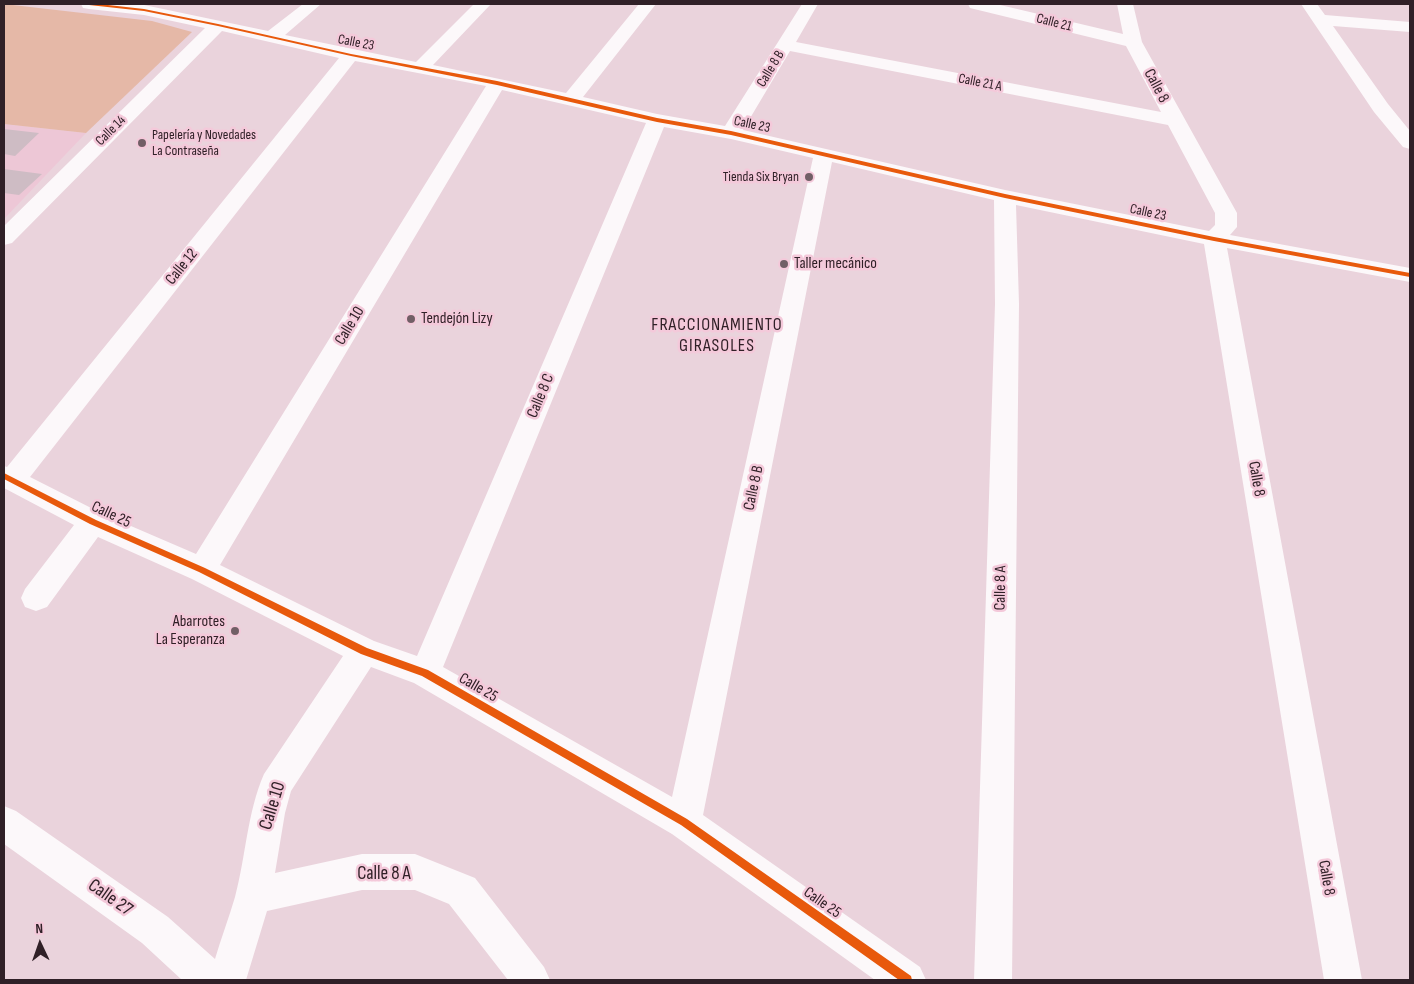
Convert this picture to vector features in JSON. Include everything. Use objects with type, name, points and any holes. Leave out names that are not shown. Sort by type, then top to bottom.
[{"type":"street","name":"Calle 23","points":[[89,4],[149,7],[218,25],[351,55],[497,83],[657,120],[731,133],[1005,196],[1214,239],[1410,275]]},
{"type":"street","points":[[272,37],[313,4]]},
{"type":"street","points":[[420,68],[483,4]]},
{"type":"street","points":[[571,99],[648,4]]},
{"type":"street","name":"Calle 8 B","points":[[731,133],[810,4]]},
{"type":"street","name":"Calle 21","points":[[976,4],[1133,42]]},
{"type":"street","name":"Calle 8","points":[[1125,4],[1133,42],[1226,213],[1226,227],[1214,239],[1344,980]]},
{"type":"street","points":[[1309,4],[1380,108],[1410,143]]},
{"type":"street","points":[[1320,20],[1410,26]]},
{"type":"street","name":"Calle 14","points":[[4,238],[218,25]]},
{"type":"street","name":"Calle 21 A","points":[[785,45],[1174,120]]},
{"type":"street","name":"Calle 12","points":[[8,478],[351,55]]},
{"type":"street","name":"Calle 10","points":[[202,570],[497,83]]},
{"type":"street","name":"Calle 8 C","points":[[425,673],[657,120]]},
{"type":"street","name":"Calle 8 B","points":[[684,822],[824,154]]},
{"type":"street","name":"Calle 8 A","points":[[993,980],[1007,304],[1005,196]]},
{"type":"street","name":"Calle 25","points":[[8,478],[93,522],[202,570],[364,651],[425,673],[684,822],[907,980]]},
{"type":"street","points":[[36,598],[93,522]]},
{"type":"street","name":"Calle 10","points":[[227,980],[253,896],[268,813],[276,785],[364,651]]},
{"type":"street","name":"Calle 27","points":[[4,823],[156,930],[210,980]]},
{"type":"street","name":"Calle 8 A","points":[[253,896],[362,872],[415,872],[462,891],[531,980]]},
{"type":"shaded area","points":[[4,4],[152,21],[192,32],[86,133],[4,124]]},
{"type":"shaded area","points":[[4,124],[86,133],[4,219]]},
{"type":"building","points":[[4,129],[39,133],[15,156],[4,154]]},
{"type":"building","points":[[4,169],[42,174],[19,195],[4,193]]},
{"type":"cycle path","points":[[89,4],[144,10],[218,25],[351,55],[497,83],[657,120],[731,133],[1005,196],[1214,239],[1410,275]]},
{"type":"cycle path","points":[[4,476],[93,522],[202,570],[364,651],[425,673],[684,822],[907,980]]},
{"type":"place","name":"Papelería y Novedades La Contraseña","points":[[142,143]]},
{"type":"place","name":"Tienda Six Bryan","points":[[809,177]]},
{"type":"place","name":"Taller mecánico","points":[[784,264]]},
{"type":"place","name":"Tendejón Lizy","points":[[411,319]]},
{"type":"place","name":"Abarrotes La Esperanza","points":[[235,631]]},
{"type":"district","name":"FRACCIONAMIENTO GIRASOLES","points":[[717,335]]}]
